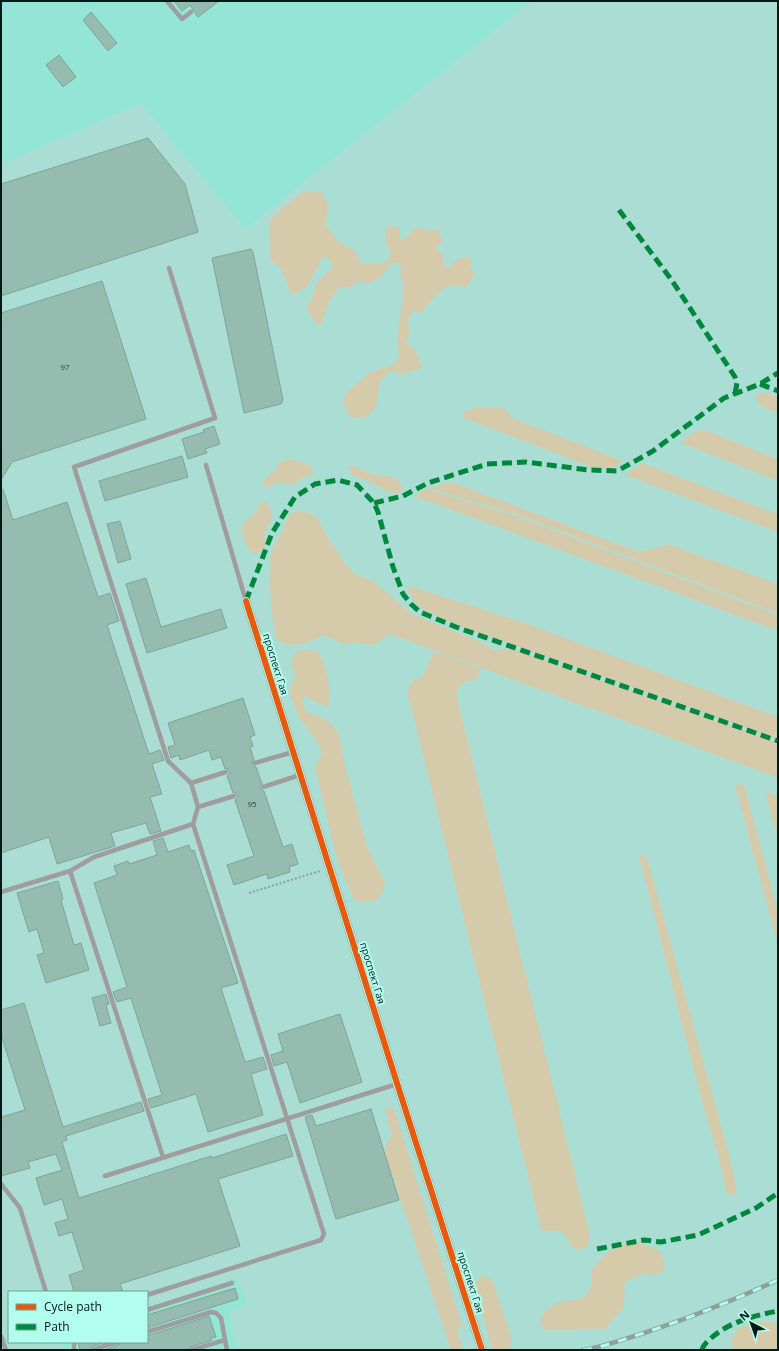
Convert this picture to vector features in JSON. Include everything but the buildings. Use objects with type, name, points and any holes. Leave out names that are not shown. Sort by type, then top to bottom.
[{"type":"street","name":"проспект Гая","points":[[246,601],[482,1350]]},
{"type":"lane","points":[[167,1],[182,19],[191,12]]},
{"type":"lane","points":[[148,1295],[322,1240],[324,1234],[193,824],[198,807],[191,783],[168,761],[74,466],[216,418],[169,268]]},
{"type":"lane","points":[[206,465],[246,601]]},
{"type":"lane","points":[[255,763],[293,752]]},
{"type":"lane","points":[[191,783],[226,772]]},
{"type":"lane","points":[[263,787],[300,775]]},
{"type":"lane","points":[[198,807],[234,796]]},
{"type":"lane","points":[[1,892],[70,871],[94,857],[193,824]]},
{"type":"lane","points":[[70,871],[163,1157]]},
{"type":"lane","points":[[105,1176],[397,1084]]},
{"type":"lane","points":[[1,1184],[20,1208],[46,1291]]},
{"type":"lane","points":[[148,1310],[232,1283]]},
{"type":"lane","points":[[148,1332],[211,1312],[216,1312],[222,1318],[227,1350]]},
{"type":"lane","points":[[1,1336],[6,1350]]},
{"type":"lane","points":[[191,1350],[225,1340]]},
{"type":"lane","points":[[92,1350],[114,1343]]},
{"type":"path","points":[[249,893],[329,868]]},
{"type":"shaded area","points":[[1,1],[531,1],[245,229],[141,103],[1,165]]},
{"type":"shaded area","points":[[303,192],[321,192],[328,207],[325,224],[339,242],[354,250],[362,264],[387,262],[391,252],[386,243],[385,229],[390,225],[400,228],[400,238],[403,241],[416,226],[422,230],[438,229],[443,242],[435,247],[443,255],[443,264],[448,268],[458,259],[468,256],[472,262],[470,267],[475,274],[466,287],[452,285],[443,289],[421,313],[412,311],[408,322],[410,331],[406,343],[416,351],[422,368],[402,374],[390,371],[380,381],[376,408],[367,417],[351,418],[344,405],[345,394],[369,373],[394,364],[399,357],[397,339],[403,285],[400,270],[401,264],[393,262],[381,277],[368,284],[357,281],[351,287],[338,288],[329,302],[321,325],[316,324],[306,308],[313,296],[316,284],[334,266],[324,255],[307,287],[292,295],[281,268],[270,260],[269,221],[283,207]]},
{"type":"shaded area","points":[[765,392],[778,397],[778,413],[764,408],[754,397]]},
{"type":"shaded area","points":[[477,407],[503,408],[515,419],[623,461],[613,468],[594,468],[462,416],[464,412]]},
{"type":"shaded area","points":[[705,430],[778,459],[778,481],[681,443],[695,431]]},
{"type":"shaded area","points":[[289,459],[309,464],[314,474],[302,478],[293,484],[279,482],[265,487],[263,481],[276,469],[280,462]]},
{"type":"shaded area","points":[[642,463],[778,514],[778,532],[625,475]]},
{"type":"shaded area","points":[[352,465],[372,474],[391,476],[398,480],[403,490],[399,493],[391,493],[359,478],[352,474],[348,466]]},
{"type":"shaded area","points":[[451,482],[639,552],[668,544],[778,584],[778,613],[515,514],[427,488]]},
{"type":"shaded area","points":[[425,489],[513,515],[778,615],[778,631],[414,496]]},
{"type":"shaded area","points":[[262,501],[267,503],[270,507],[271,521],[264,533],[266,545],[262,551],[254,554],[248,548],[244,540],[242,535],[242,526],[256,512]]},
{"type":"shaded area","points":[[299,510],[316,516],[344,562],[356,575],[373,581],[412,614],[481,642],[494,650],[512,649],[778,742],[778,778],[390,634],[378,643],[369,645],[355,642],[342,644],[324,635],[305,643],[291,645],[285,644],[275,636],[269,584],[271,553],[290,514]]},
{"type":"shaded area","points":[[410,586],[525,623],[778,717],[778,739],[457,625],[419,607],[407,589]]},
{"type":"shaded area","points":[[305,649],[319,652],[328,679],[330,694],[328,708],[305,696],[302,701],[306,712],[316,715],[329,722],[338,732],[347,773],[366,844],[385,883],[384,890],[375,901],[357,902],[352,896],[336,856],[315,767],[322,753],[318,743],[298,716],[289,690],[296,677],[291,661],[297,651]]},
{"type":"shaded area","points":[[436,652],[478,668],[480,671],[477,678],[465,682],[458,688],[458,702],[589,1231],[589,1241],[586,1247],[580,1250],[571,1245],[565,1235],[559,1232],[541,1229],[408,695],[410,684],[420,678],[426,671],[432,654]]},
{"type":"shaded area","points":[[744,784],[778,912],[778,946],[735,785]]},
{"type":"shaded area","points":[[765,791],[778,796],[778,839]]},
{"type":"shaded area","points":[[644,854],[648,861],[728,1151],[737,1191],[732,1196],[726,1192],[717,1152],[639,856]]},
{"type":"shaded area","points":[[390,1106],[394,1109],[462,1325],[457,1330],[463,1350],[451,1350],[386,1156],[385,1145],[392,1136],[385,1110]]},
{"type":"shaded area","points":[[631,1240],[661,1251],[665,1268],[659,1275],[642,1274],[625,1282],[624,1307],[605,1329],[545,1330],[540,1323],[542,1315],[555,1303],[583,1298],[592,1286],[592,1269],[608,1252]]},
{"type":"shaded area","points":[[481,1276],[492,1279],[511,1337],[510,1350],[493,1350],[491,1347],[475,1283]]},
{"type":"shaded area","points":[[237,1278],[247,1305],[228,1312],[237,1350],[64,1350],[61,1343],[148,1343],[148,1307]]},
{"type":"shaded area","points":[[755,1322],[771,1322],[778,1325],[778,1350],[733,1350],[731,1340],[737,1329]]},
{"type":"railway","points":[[583,1350],[614,1343],[678,1321],[728,1302],[778,1280]]},
{"type":"marked path","points":[[619,210],[671,279],[735,377],[737,383],[735,394]]},
{"type":"marked path","points":[[374,503],[403,496],[428,483],[487,464],[526,462],[589,470],[617,471],[653,451],[724,398],[760,384],[778,373]]},
{"type":"marked path","points":[[760,384],[778,391]]},
{"type":"marked path","points":[[246,601],[272,533],[295,497],[315,484],[338,480],[357,485],[374,503],[378,512],[393,567],[403,594],[420,612],[456,627],[778,741]]},
{"type":"marked path","points":[[597,1249],[644,1240],[661,1242],[698,1235],[756,1208],[778,1193]]},
{"type":"marked path","points":[[702,1350],[704,1345],[716,1334],[733,1324],[759,1315],[778,1311]]},
{"type":"cycle path","points":[[246,601],[482,1350]]}]
